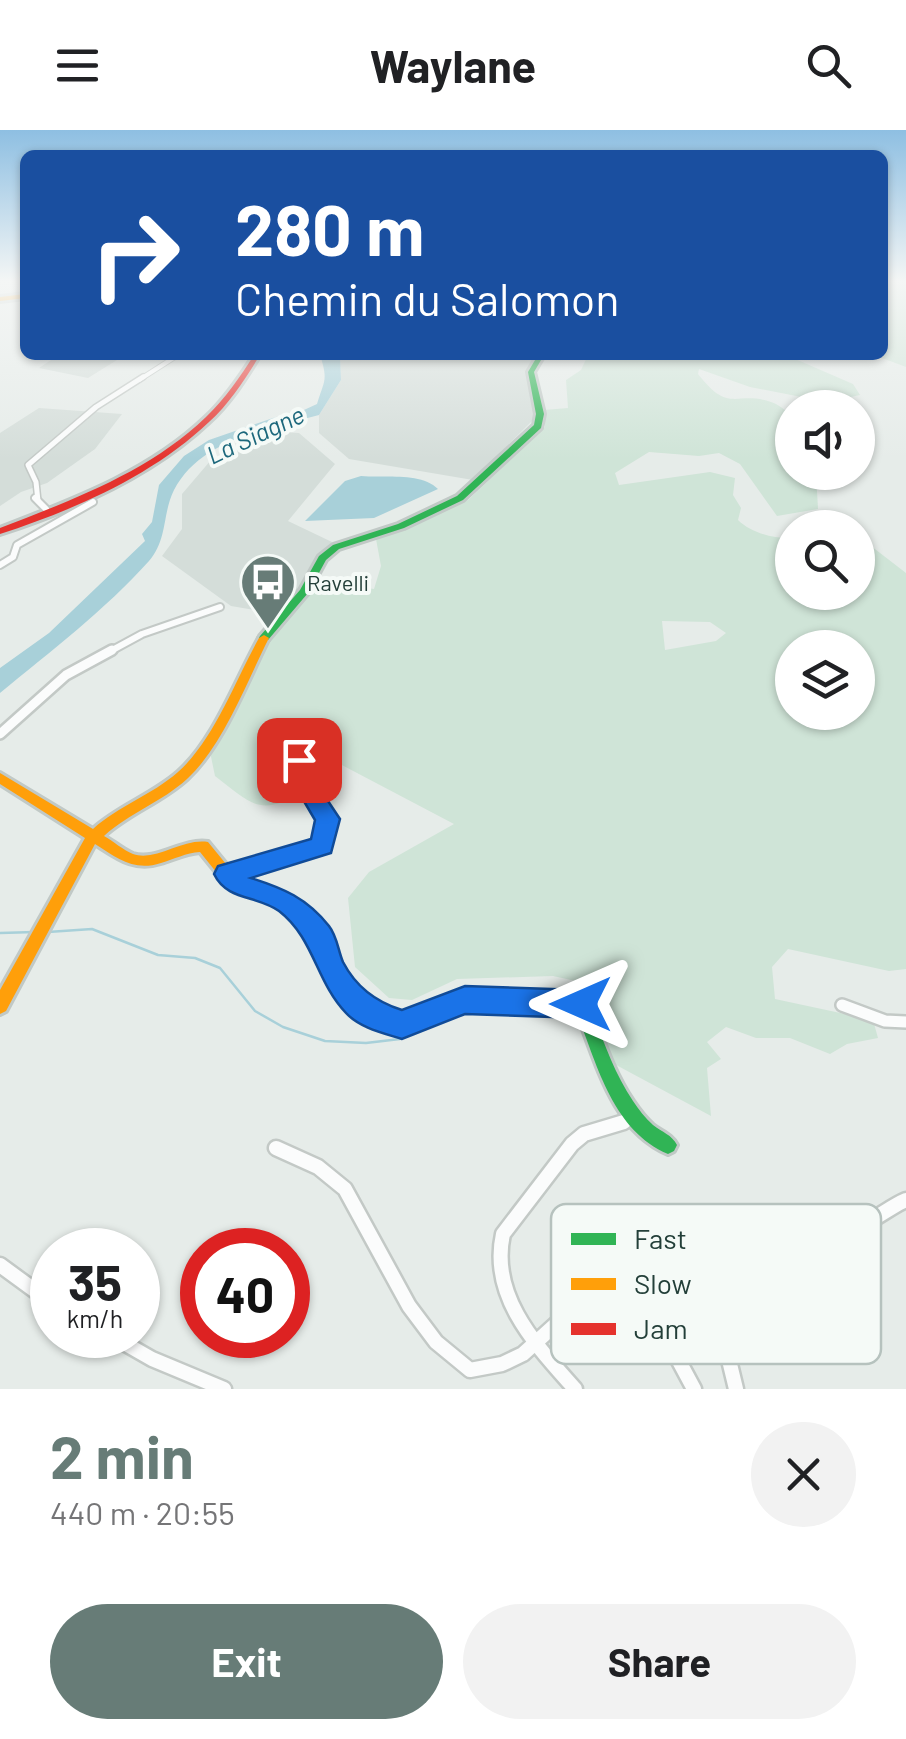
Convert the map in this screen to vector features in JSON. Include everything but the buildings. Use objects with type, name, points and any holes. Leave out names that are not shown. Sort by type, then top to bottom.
[{"type":"street","points":[[0,565],[13,558],[17,546],[92,502],[50,511],[34,498],[36,482],[28,465],[96,408],[170,360]]},
{"type":"street","points":[[0,531],[94,491],[177,444],[234,394],[253,360]]},
{"type":"street","points":[[0,1006],[92,838],[109,820],[173,783],[193,765],[268,632],[304,591],[322,558],[336,547],[401,526],[460,498],[538,426],[540,414],[531,372],[538,360]]},
{"type":"street","points":[[0,734],[66,674],[142,634],[220,607]]},
{"type":"street","points":[[227,874],[322,846],[328,819],[296,769],[299,760]]},
{"type":"street","points":[[0,778],[92,838],[142,863],[198,844],[239,885],[284,900],[296,910],[321,937],[343,990],[371,1014],[388,1021],[402,1025],[416,1022],[451,1004],[483,998],[527,1004],[581,1004],[611,1076],[642,1132],[655,1143],[668,1145]]},
{"type":"street","points":[[842,1005],[885,1021],[906,1022]]},
{"type":"street","points":[[575,1389],[544,1357],[518,1313],[498,1267],[498,1248],[503,1234],[572,1144],[584,1134],[624,1122]]},
{"type":"street","points":[[276,1148],[307,1159],[352,1198],[412,1311],[446,1355],[470,1370],[502,1364],[524,1354],[551,1328]]},
{"type":"street","points":[[881,1211],[906,1200]]},
{"type":"street","points":[[0,1265],[30,1287]]},
{"type":"street","points":[[149,1358],[224,1389]]},
{"type":"street","points":[[681,1364],[694,1389]]},
{"type":"street","points":[[730,1364],[736,1389]]},
{"type":"shaded area","points":[[51,360],[117,360],[88,378],[39,368]]},
{"type":"shaded area","points":[[340,360],[536,360],[527,377],[535,418],[473,480],[349,459],[319,433],[319,415],[341,380]]},
{"type":"shaded area","points":[[39,408],[122,414],[95,449],[47,483],[21,492],[0,506],[0,433]]},
{"type":"shaded area","points":[[280,432],[299,433],[335,464],[288,521],[332,542],[288,604],[267,612],[231,606],[162,556],[182,529],[182,494],[211,460]]},
{"type":"green space","points":[[888,341],[906,341],[906,367],[887,360]]},
{"type":"green space","points":[[586,360],[798,360],[853,384],[857,390],[775,392],[699,369],[698,374],[709,386],[726,398],[759,399],[775,404],[775,490],[817,490],[818,509],[775,510],[775,513],[740,464],[719,453],[699,456],[649,452],[615,473],[619,485],[710,472],[735,478],[733,495],[741,508],[738,520],[775,536],[775,610],[875,610],[875,549],[906,573],[906,969],[889,971],[788,949],[772,967],[775,999],[873,1020],[878,1038],[847,1044],[830,1054],[790,1038],[756,1038],[726,1027],[707,1042],[721,1059],[707,1068],[711,1116],[605,1059],[594,985],[553,976],[457,979],[412,1000],[389,998],[355,967],[348,898],[369,872],[454,824],[300,743],[289,761],[306,792],[277,804],[257,804],[215,776],[209,747],[279,624],[318,581],[374,589],[381,566],[376,539],[468,500],[545,427],[544,410],[568,408],[566,380],[581,370]],"holes":[[[662,621],[710,622],[726,633],[716,641],[665,650]]]},
{"type":"water","points":[[321,360],[340,360],[341,380],[319,415],[238,438],[201,458],[186,472],[174,490],[159,544],[149,561],[96,613],[0,693],[0,668],[49,633],[145,541],[142,534],[152,522],[159,485],[184,456],[209,440],[317,404],[325,377]]},
{"type":"water","points":[[361,476],[412,478],[438,489],[374,518],[305,521],[345,481]]},
{"type":"waterway","points":[[48,932],[92,929],[158,955],[195,958],[220,968],[255,1011],[283,1027],[325,1041],[366,1043],[400,1039],[442,1017]]},
{"type":"waterway","points":[[0,933],[35,932]]},
{"type":"waterway","points":[[517,1009],[531,1012]]},
{"type":"traffic: fast","points":[[264,638],[304,591],[322,558],[336,547],[401,526],[460,498],[538,426],[540,414],[531,372],[538,360]]},
{"type":"traffic: fast","points":[[561,1003],[581,1004],[624,1103],[636,1121],[668,1145]]},
{"type":"traffic: slow","points":[[0,1006],[91,839],[191,767],[220,723],[264,638]]},
{"type":"traffic: slow","points":[[0,778],[130,859],[150,860],[203,846],[230,879],[284,900],[296,910],[321,937],[343,990],[371,1015],[401,1025],[465,1000],[561,1003]]},
{"type":"traffic: jam","points":[[0,531],[111,485],[179,444],[209,419],[254,360]]},
{"type":"place","name":"Ravelli","points":[[268,631]]},
{"type":"route","points":[[299,760],[296,769],[311,799],[328,819],[322,846],[227,874],[239,885],[284,900],[296,910],[321,937],[332,971],[357,1004],[371,1014],[402,1025],[465,1000],[581,1004]]},
{"type":"water label","name":"La Siagne","points":[[255,434]]}]
